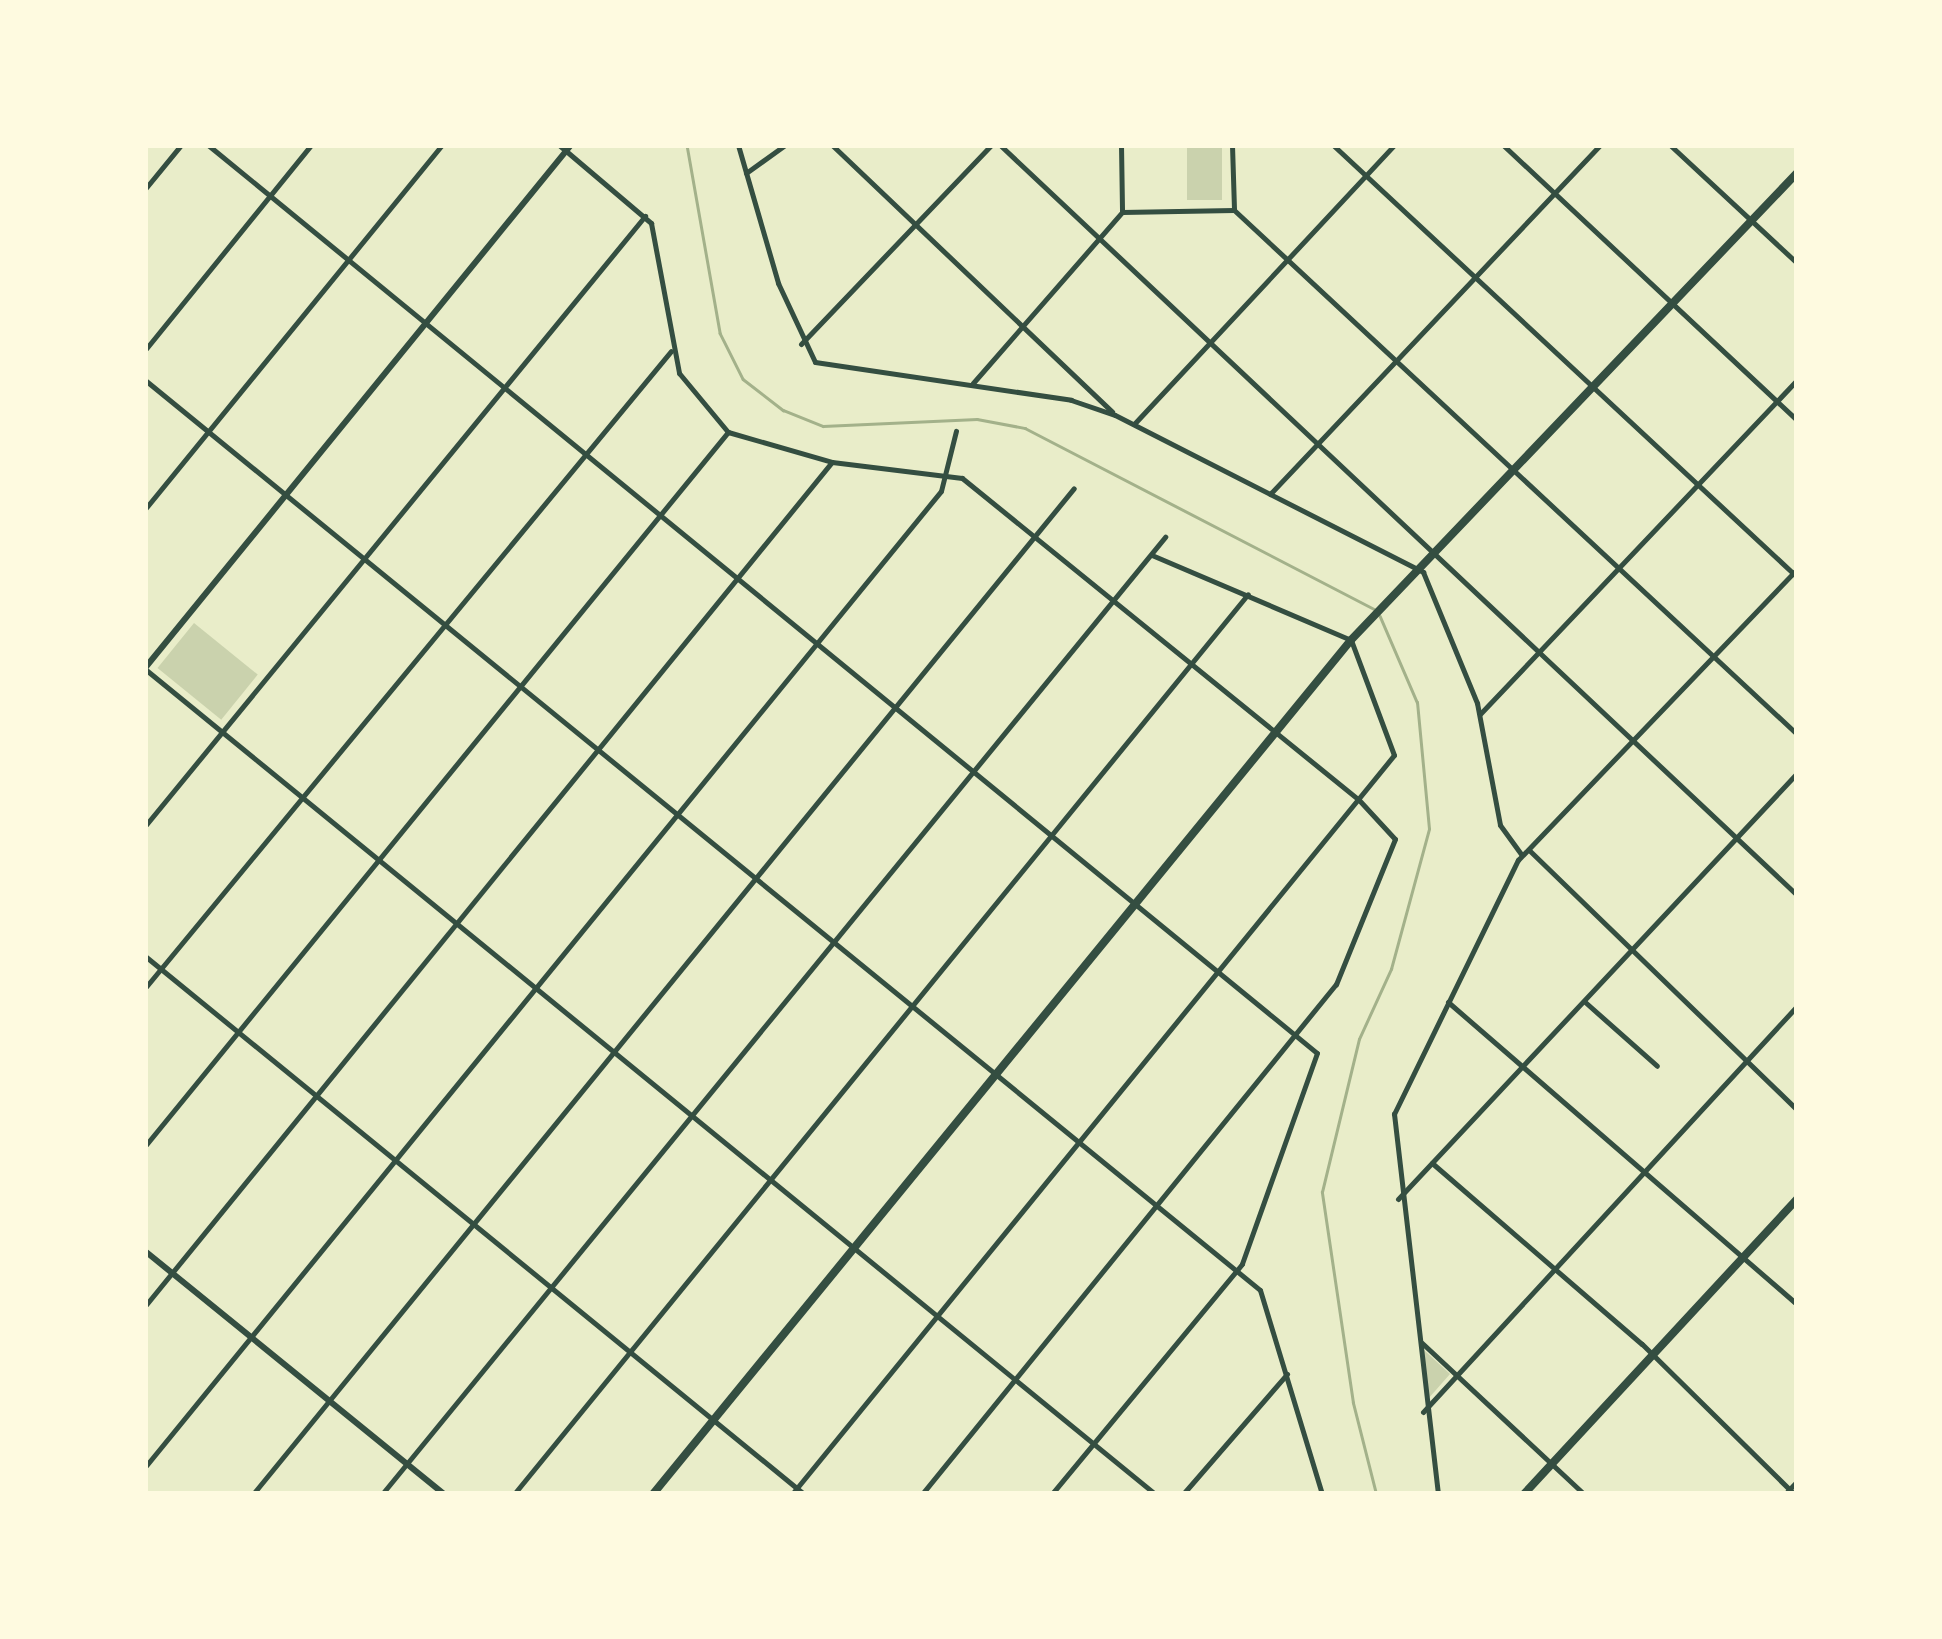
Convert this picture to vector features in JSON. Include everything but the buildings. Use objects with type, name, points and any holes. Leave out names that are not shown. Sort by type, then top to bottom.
[{"type":"main road","points":[[653,1494],[1352,640],[1438,556],[1797,173]]},
{"type":"main road","points":[[1524,1494],[1797,1199]]},
{"type":"street","points":[[145,189],[181,145]]},
{"type":"street","points":[[208,145],[1317,1053],[1236,1272],[1052,1494]]},
{"type":"street","points":[[145,350],[311,145]]},
{"type":"street","points":[[145,509],[442,145]]},
{"type":"street","points":[[738,145],[802,344],[830,367],[973,383],[1115,415],[1422,572],[1480,714],[1497,817],[1522,855]]},
{"type":"street","points":[[746,173],[785,145]]},
{"type":"street","points":[[832,145],[1115,415]]},
{"type":"street","points":[[802,344],[991,145]]},
{"type":"street","points":[[1000,145],[1797,895]]},
{"type":"street","points":[[973,383],[1020,324],[1122,212],[1121,145]]},
{"type":"street","points":[[1232,145],[1234,210]]},
{"type":"street","points":[[1334,145],[1594,390],[1796,573],[1522,855],[1392,1121],[1398,1198],[1420,1342],[1423,1412],[1438,1494]]},
{"type":"street","points":[[1134,424],[1394,145]]},
{"type":"street","points":[[1503,145],[1797,420]]},
{"type":"street","points":[[1270,494],[1600,145]]},
{"type":"street","points":[[1670,145],[1797,264]]},
{"type":"street","points":[[922,1494],[1015,1380],[1156,1208],[1296,1035],[1354,953],[1394,853],[1392,830],[1116,599],[950,473],[832,462],[728,432],[687,387],[672,351],[645,216],[565,147],[145,669],[223,730],[456,924],[536,987],[1015,1380],[1094,1443],[1155,1494]]},
{"type":"street","points":[[1122,212],[1234,210],[1797,734]]},
{"type":"street","points":[[145,826],[645,216]]},
{"type":"street","points":[[145,988],[583,452],[672,351]]},
{"type":"street","points":[[145,380],[1260,1290],[1322,1494]]},
{"type":"street","points":[[1480,714],[1797,380]]},
{"type":"street","points":[[145,1467],[818,642],[950,473],[956,431]]},
{"type":"street","points":[[145,1146],[728,432]]},
{"type":"street","points":[[145,1306],[740,580],[832,462]]},
{"type":"street","points":[[253,1494],[1074,488]]},
{"type":"street","points":[[382,1494],[1165,537]]},
{"type":"street","points":[[795,1491],[1394,755],[1352,640],[1152,555]]},
{"type":"street","points":[[514,1494],[1248,594]]},
{"type":"street","points":[[1398,1198],[1797,773]]},
{"type":"street","points":[[1530,851],[1629,953],[1797,1110]]},
{"type":"street","points":[[145,956],[631,1350],[795,1491],[804,1494]]},
{"type":"street","points":[[1447,1002],[1797,1304]]},
{"type":"street","points":[[1585,1002],[1657,1066]]},
{"type":"street","points":[[1423,1412],[1797,1006]]},
{"type":"street","points":[[1432,1163],[1556,1268],[1789,1492],[1797,1481]]},
{"type":"street","points":[[145,1251],[444,1494]]},
{"type":"street","points":[[1420,1342],[1584,1494]]},
{"type":"street","points":[[1183,1494],[1286,1374]]},
{"type":"green space","points":[[1187,145],[1222,145],[1222,200],[1187,200]]},
{"type":"green space","points":[[194,623],[258,675],[221,720],[157,668]]},
{"type":"green space","points":[[1424,1350],[1450,1374],[1428,1399],[1425,1398]]},
{"type":"waterway","points":[[687,145],[720,333],[743,379],[783,410],[823,426],[977,419],[1025,428],[1376,610]]},
{"type":"waterway","points":[[1376,1494],[1353,1403],[1322,1192],[1359,1039],[1391,969],[1429,829],[1417,703],[1380,617]]}]
